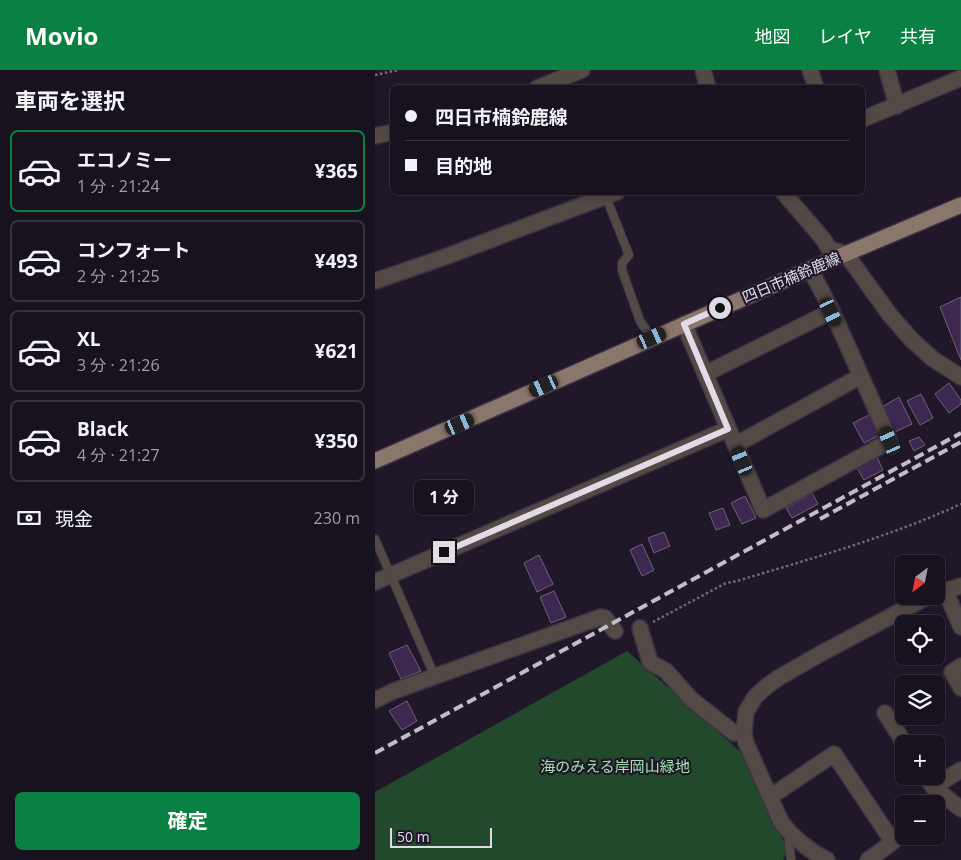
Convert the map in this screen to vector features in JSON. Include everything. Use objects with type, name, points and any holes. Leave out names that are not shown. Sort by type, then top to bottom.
[{"type":"main road","name":"四日市楠鈴鹿線","points":[[375,461],[809,269],[961,205]]},
{"type":"street","points":[[544,85],[582,70]]},
{"type":"street","points":[[703,70],[707,85]]},
{"type":"street","points":[[810,70],[815,85]]},
{"type":"street","points":[[887,70],[897,106]]},
{"type":"street","points":[[865,118],[961,78]]},
{"type":"street","points":[[375,136],[390,133]]},
{"type":"street","points":[[375,281],[611,195]]},
{"type":"street","points":[[786,195],[824,240],[829,249],[846,254],[890,315],[912,340],[933,359],[961,377]]},
{"type":"street","points":[[684,324],[763,510],[890,441],[831,312],[809,269]]},
{"type":"street","points":[[705,374],[831,312]]},
{"type":"street","points":[[735,445],[861,376]]},
{"type":"street","points":[[375,582],[728,429]]},
{"type":"street","points":[[945,591],[961,586]]},
{"type":"street","points":[[945,599],[961,627]]},
{"type":"street","points":[[827,860],[807,849],[781,822],[746,743],[744,732],[746,712],[755,697],[779,677],[912,605]]},
{"type":"street","points":[[375,700],[394,691],[601,617],[605,618],[615,630]]},
{"type":"street","points":[[640,628],[650,662],[666,670],[691,699],[734,733],[744,732]]},
{"type":"street","points":[[961,666],[952,672],[961,688]]},
{"type":"street","points":[[885,713],[899,735]]},
{"type":"street","points":[[770,797],[834,754],[893,842],[868,860]]},
{"type":"street","points":[[945,776],[961,770]]},
{"type":"street","points":[[933,785],[961,809]]},
{"type":"lane","points":[[611,195],[629,255],[622,263],[621,270],[641,320],[652,338]]},
{"type":"lane","points":[[375,538],[435,677]]},
{"type":"lane","points":[[788,831],[791,860]]},
{"type":"path","points":[[375,76],[398,70]]},
{"type":"path","points":[[640,628],[726,583],[835,553],[961,504]]},
{"type":"green space","name":"海のみえる岸岡山緑地","points":[[627,651],[743,754],[788,850],[783,860],[375,860],[375,792]]},
{"type":"building","points":[[961,297],[961,360],[940,307]]},
{"type":"building","points":[[949,383],[961,400],[961,404],[949,413],[935,394]]},
{"type":"building","points":[[921,394],[933,418],[920,425],[907,401]]},
{"type":"building","points":[[899,397],[912,424],[895,432],[882,407]]},
{"type":"building","points":[[869,415],[880,435],[864,443],[853,423]]},
{"type":"building","points":[[919,437],[925,445],[914,451],[909,441]]},
{"type":"building","points":[[877,457],[883,470],[864,480],[857,468]]},
{"type":"building","points":[[812,493],[818,504],[792,518],[786,508]]},
{"type":"building","points":[[745,496],[756,518],[742,524],[731,503]]},
{"type":"building","points":[[723,508],[730,525],[716,530],[709,513]]},
{"type":"building","points":[[664,532],[670,546],[654,553],[648,538]]},
{"type":"building","points":[[642,544],[654,570],[642,576],[630,550]]},
{"type":"building","points":[[539,555],[553,584],[537,592],[524,563]]},
{"type":"building","points":[[554,591],[566,617],[551,623],[540,597]]},
{"type":"building","points":[[407,645],[421,671],[401,679],[389,653]]},
{"type":"building","points":[[407,701],[417,721],[402,730],[389,711]]},
{"type":"railway","points":[[375,753],[961,433]]},
{"type":"railway","points":[[820,519],[961,442]]},
{"type":"route","points":[[444,552],[728,429],[684,324],[720,308]]}]
